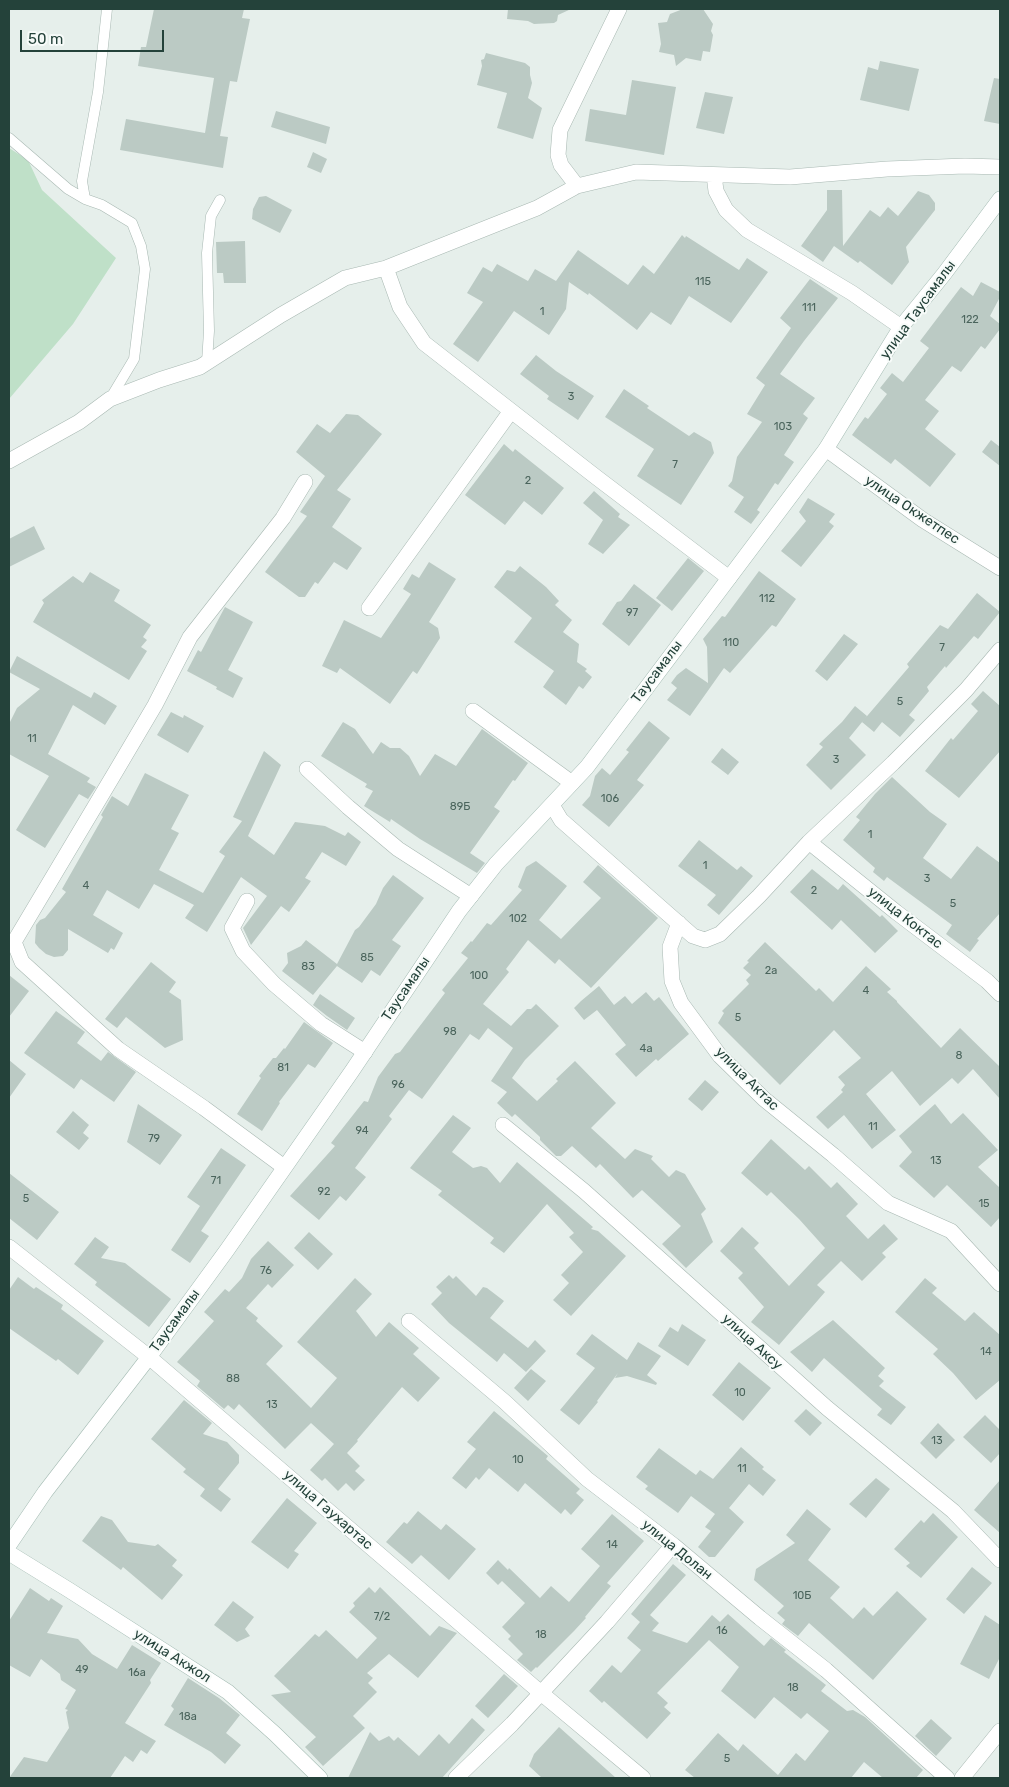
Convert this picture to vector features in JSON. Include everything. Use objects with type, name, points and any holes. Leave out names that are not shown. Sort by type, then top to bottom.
[{"type":"street","points":[[577,186],[561,166],[558,155],[560,130],[619,9]]},
{"type":"street","points":[[9,461],[79,422],[110,399],[200,366],[281,315],[345,278],[386,268],[537,208],[577,186],[636,172],[790,177],[844,174],[887,168],[1000,167]]},
{"type":"street","points":[[714,175],[716,191],[726,210],[747,230],[852,293],[902,327]]},
{"type":"street","name":"улица Таусамалы","points":[[826,449],[902,327],[1000,199]]},
{"type":"street","points":[[386,268],[400,307],[424,343],[596,478],[729,578]]},
{"type":"street","points":[[369,608],[511,411]]},
{"type":"street","name":"улица Окжетпес","points":[[826,449],[923,520],[1000,568]]},
{"type":"street","name":"Таусамалы","points":[[9,1545],[45,1492],[149,1357],[227,1250],[364,1052],[422,964],[471,896],[496,864],[587,767],[826,449]]},
{"type":"street","points":[[284,1167],[204,1108],[118,1049],[22,962],[14,942],[155,705],[190,637],[283,518],[305,482]]},
{"type":"street","points":[[552,804],[561,820],[694,936],[705,940],[720,934],[759,896],[809,842],[900,756],[966,690],[1000,650]]},
{"type":"street","points":[[473,711],[572,783]]},
{"type":"street","points":[[307,769],[398,849],[471,896]]},
{"type":"street","name":"улица Коктас","points":[[809,842],[896,912],[987,981],[1000,994]]},
{"type":"street","points":[[247,901],[232,928],[243,951],[274,984],[321,1024],[364,1052]]},
{"type":"street","name":"улица Актас","points":[[679,923],[670,948],[672,981],[681,1002],[720,1056],[764,1099],[888,1203],[951,1231],[1000,1284]]},
{"type":"street","name":"улица Аксу","points":[[503,1125],[584,1191],[827,1408],[953,1511],[1000,1560]]},
{"type":"street","name":"улица Гаухартас","points":[[9,1247],[149,1357],[643,1778]]},
{"type":"street","name":"улица Долан","points":[[409,1321],[505,1402],[587,1479],[672,1545],[826,1670],[947,1778]]},
{"type":"street","points":[[456,1778],[512,1724],[607,1622],[672,1545]]},
{"type":"street","name":"улица Акжол","points":[[9,1553],[228,1692],[320,1778]]},
{"type":"street","points":[[962,1778],[1000,1731]]},
{"type":"lane","points":[[85,198],[82,181],[98,92],[107,9]]},
{"type":"lane","points":[[9,138],[68,189],[102,204],[132,223],[141,246],[145,269],[134,359],[110,399]]},
{"type":"lane","points":[[207,362],[209,331],[207,253],[211,216],[220,200]]},
{"type":"green space","points":[[9,148],[28,160],[42,190],[116,258],[73,324],[9,399]]},
{"type":"building","points":[[154,9],[244,9],[242,18],[250,19],[237,82],[230,81],[220,136],[228,137],[223,168],[120,150],[126,119],[205,133],[214,78],[138,66],[141,47],[146,47]]},
{"type":"building","points":[[508,9],[571,9],[558,15],[557,21],[554,23],[534,24],[528,21],[507,19]]},
{"type":"building","points":[[683,9],[703,9],[713,24],[711,31],[713,35],[710,52],[703,51],[701,61],[686,58],[676,66],[674,55],[659,52],[661,44],[658,23],[667,22],[670,14]]},
{"type":"building","points":[[486,53],[525,63],[530,67],[532,83],[528,98],[542,108],[533,139],[497,128],[507,93],[477,85],[482,66],[481,60],[484,59]]},
{"type":"building","points":[[880,61],[919,69],[909,111],[860,100],[868,67],[878,70]]},
{"type":"building","points":[[994,78],[1000,79],[1000,124],[984,121]]},
{"type":"building","points":[[632,80],[676,87],[664,155],[585,141],[590,109],[626,115]]},
{"type":"building","points":[[705,92],[733,97],[724,134],[696,128]]},
{"type":"building","points":[[276,111],[330,127],[326,144],[271,127]]},
{"type":"building","points":[[313,152],[327,159],[321,173],[307,167]]},
{"type":"building","points":[[827,190],[842,190],[843,246],[870,210],[880,217],[888,207],[898,216],[918,191],[929,195],[935,203],[935,210],[906,247],[909,262],[892,285],[860,261],[858,263],[834,246],[823,262],[801,246],[827,210]]},
{"type":"building","points":[[266,196],[292,210],[280,233],[252,219],[253,209],[259,197]]},
{"type":"building","points":[[682,235],[739,270],[747,258],[768,272],[731,323],[689,296],[671,325],[651,312],[637,330],[589,293],[588,295],[569,282],[566,309],[549,335],[514,311],[478,362],[453,344],[483,302],[467,293],[483,267],[492,272],[497,264],[528,281],[535,269],[556,281],[578,250],[628,285],[643,265],[654,274]]},
{"type":"building","points":[[245,241],[246,283],[224,283],[223,273],[217,273],[216,242]]},
{"type":"building","points":[[810,279],[838,298],[780,374],[815,398],[803,414],[808,418],[784,455],[794,462],[778,485],[775,483],[757,510],[760,512],[751,524],[734,512],[744,497],[728,486],[732,481],[737,457],[762,422],[747,414],[765,385],[756,378],[791,328],[780,318]]},
{"type":"building","points":[[981,282],[1000,292],[1000,297],[990,316],[1000,324],[1000,329],[985,349],[981,346],[961,372],[952,366],[925,400],[939,411],[925,429],[956,454],[930,487],[895,459],[891,464],[852,435],[865,417],[868,419],[887,394],[880,388],[892,373],[903,382],[929,348],[920,341],[961,287],[973,296]]},
{"type":"building","points":[[536,355],[556,371],[594,396],[578,420],[547,399],[549,396],[520,374]]},
{"type":"building","points":[[624,389],[649,406],[647,408],[689,436],[694,432],[711,442],[714,453],[681,505],[637,476],[654,449],[605,417]]},
{"type":"building","points":[[346,414],[358,415],[382,434],[337,490],[351,499],[332,527],[362,548],[347,570],[334,562],[318,584],[315,582],[305,597],[299,597],[265,572],[307,516],[300,512],[325,476],[296,452],[317,424],[330,433]]},
{"type":"building","points":[[991,440],[1000,447],[1000,466],[982,452]]},
{"type":"building","points":[[504,444],[513,452],[515,449],[564,488],[542,515],[524,501],[505,525],[465,495]]},
{"type":"building","points":[[594,491],[620,514],[618,517],[630,525],[603,554],[588,544],[603,520],[583,503]]},
{"type":"building","points":[[808,498],[835,514],[829,522],[834,526],[801,567],[781,551],[806,521],[799,512]]},
{"type":"building","points":[[34,526],[45,549],[9,567],[9,539]]},
{"type":"building","points":[[688,558],[704,571],[672,611],[656,598]]},
{"type":"building","points":[[429,562],[456,579],[429,622],[438,628],[440,638],[417,674],[413,671],[390,704],[340,668],[337,673],[322,666],[344,620],[381,638],[411,594],[403,589],[412,574],[419,578]]},
{"type":"building","points":[[520,566],[546,587],[559,601],[555,605],[572,620],[563,632],[579,644],[577,662],[587,669],[585,671],[592,677],[583,689],[579,686],[566,705],[543,687],[554,671],[514,642],[532,618],[494,587],[507,570],[515,572]]},
{"type":"building","points":[[759,571],[796,599],[776,627],[772,625],[730,673],[724,668],[690,716],[667,700],[677,688],[671,683],[686,668],[708,683],[707,647],[703,639],[722,616],[725,617]]},
{"type":"building","points":[[90,572],[120,590],[114,601],[151,625],[143,637],[147,640],[141,647],[147,651],[129,680],[33,622],[44,603],[42,600],[73,576],[83,583]]},
{"type":"building","points":[[634,584],[661,605],[629,646],[602,624],[617,602],[621,601]]},
{"type":"building","points":[[977,593],[1000,612],[978,639],[974,636],[927,687],[929,691],[909,715],[915,720],[900,737],[882,722],[874,732],[862,722],[909,667],[907,664],[940,625],[948,629]]},
{"type":"building","points":[[225,607],[253,622],[228,670],[243,678],[233,698],[187,671],[198,650],[201,652]]},
{"type":"building","points":[[844,634],[858,644],[827,681],[815,671]]},
{"type":"building","points":[[17,656],[91,698],[94,692],[117,706],[105,725],[73,705],[48,754],[90,778],[87,782],[96,787],[88,799],[79,794],[45,848],[16,830],[49,776],[9,754],[9,724],[17,708],[40,689],[9,672]]},
{"type":"building","points":[[983,691],[1000,706],[1000,751],[959,798],[925,771],[951,738],[953,740],[978,711],[971,704]]},
{"type":"building","points":[[855,706],[867,716],[849,738],[866,755],[831,790],[806,765],[823,747],[819,744],[842,722]]},
{"type":"building","points":[[171,712],[183,718],[184,715],[204,726],[188,753],[157,735]]},
{"type":"building","points":[[649,721],[670,738],[637,780],[644,785],[609,827],[582,805],[590,796],[595,776],[602,768],[610,775],[629,752],[626,750]]},
{"type":"building","points":[[343,722],[355,729],[373,754],[381,742],[390,748],[400,748],[409,756],[420,776],[435,754],[456,766],[482,729],[528,763],[494,807],[500,811],[470,853],[485,863],[477,873],[420,839],[391,819],[390,822],[364,806],[373,791],[365,787],[367,784],[321,756]]},
{"type":"building","points":[[722,748],[739,762],[728,775],[711,762]]},
{"type":"building","points":[[264,751],[281,765],[248,836],[274,855],[295,822],[325,826],[345,836],[348,832],[361,842],[346,866],[322,852],[305,878],[311,881],[289,912],[281,906],[251,945],[243,928],[267,896],[241,877],[207,932],[185,918],[194,905],[154,884],[139,909],[107,890],[93,915],[123,933],[114,950],[111,948],[108,953],[68,929],[68,950],[63,956],[54,957],[46,954],[39,948],[35,943],[36,925],[45,918],[66,892],[62,889],[103,817],[101,815],[112,796],[128,806],[145,773],[189,795],[171,829],[179,833],[159,870],[203,893],[225,856],[219,852],[242,821],[233,817]]},
{"type":"building","points":[[892,777],[930,812],[947,824],[923,858],[951,879],[977,846],[1000,863],[1000,913],[977,939],[979,940],[970,952],[946,934],[952,925],[887,877],[884,881],[873,872],[875,868],[843,840],[860,820],[856,817]]},
{"type":"building","points":[[699,840],[737,870],[741,866],[753,876],[719,915],[707,905],[716,895],[678,866]]},
{"type":"building","points":[[536,861],[567,886],[539,920],[561,939],[601,898],[583,882],[598,865],[658,918],[591,988],[559,959],[555,964],[528,940],[506,969],[509,972],[483,1004],[511,1026],[527,1009],[531,1009],[536,1004],[559,1026],[525,1060],[512,1078],[537,1101],[575,1061],[616,1103],[591,1128],[625,1159],[635,1149],[653,1156],[651,1159],[669,1177],[676,1170],[685,1174],[706,1209],[701,1214],[713,1242],[686,1268],[662,1244],[681,1226],[642,1190],[633,1198],[600,1164],[596,1168],[572,1146],[561,1156],[556,1156],[540,1140],[540,1137],[515,1114],[512,1117],[497,1103],[507,1092],[491,1081],[513,1048],[488,1028],[479,1040],[470,1034],[422,1099],[409,1090],[389,1116],[392,1119],[355,1168],[366,1177],[346,1201],[340,1196],[319,1220],[290,1196],[335,1146],[331,1143],[364,1101],[368,1102],[378,1077],[395,1054],[400,1052],[445,993],[442,990],[468,958],[461,953],[487,923],[491,925],[522,890],[518,887],[526,867]]},
{"type":"building","points":[[812,869],[838,890],[843,884],[880,917],[882,915],[898,931],[875,953],[841,920],[832,930],[790,892]]},
{"type":"building","points":[[393,875],[424,898],[392,940],[401,946],[380,976],[371,970],[362,983],[337,966],[313,995],[282,971],[288,963],[287,953],[301,946],[306,940],[337,964],[355,930],[376,904],[383,888]]},
{"type":"building","points":[[765,942],[816,991],[819,988],[833,1002],[866,966],[891,989],[887,992],[941,1048],[960,1028],[1000,1067],[1000,1099],[973,1069],[958,1084],[952,1078],[920,1106],[892,1071],[866,1094],[896,1130],[872,1149],[844,1115],[828,1129],[816,1117],[843,1092],[841,1090],[845,1085],[838,1077],[861,1058],[834,1030],[780,1085],[718,1023],[724,1013],[722,1011],[749,984],[746,980],[751,975],[743,968]]},
{"type":"building","points":[[151,962],[176,982],[169,992],[181,1000],[183,1040],[165,1048],[126,1017],[117,1028],[105,1019]]},
{"type":"building","points":[[9,975],[29,991],[9,1017]]},
{"type":"building","points":[[599,986],[614,1005],[625,996],[632,1004],[646,992],[654,1001],[659,997],[689,1034],[636,1077],[615,1054],[626,1045],[597,1010],[584,1020],[574,1008]]},
{"type":"building","points":[[320,994],[355,1018],[347,1030],[313,1005]]},
{"type":"building","points":[[56,1011],[85,1032],[77,1043],[101,1061],[108,1052],[136,1072],[114,1102],[81,1079],[74,1089],[24,1053]]},
{"type":"building","points":[[304,1022],[333,1043],[315,1068],[308,1064],[279,1102],[262,1131],[237,1114],[261,1078],[259,1076],[273,1058],[276,1058],[285,1049]]},
{"type":"building","points":[[9,1060],[26,1074],[9,1098]]},
{"type":"building","points":[[705,1080],[719,1092],[702,1111],[688,1099]]},
{"type":"building","points":[[138,1104],[182,1135],[160,1165],[127,1142]]},
{"type":"building","points":[[935,1104],[951,1124],[963,1113],[998,1150],[978,1167],[1000,1188],[1000,1217],[991,1227],[947,1185],[934,1198],[899,1166],[912,1152],[899,1136]]},
{"type":"building","points":[[73,1111],[89,1125],[83,1133],[89,1138],[79,1150],[56,1132]]},
{"type":"building","points":[[453,1115],[471,1128],[452,1152],[473,1168],[481,1166],[487,1168],[500,1183],[517,1162],[593,1227],[591,1229],[598,1231],[626,1256],[571,1316],[553,1300],[569,1283],[561,1275],[583,1252],[569,1237],[574,1233],[547,1204],[504,1253],[490,1243],[494,1238],[438,1195],[442,1191],[410,1168]]},
{"type":"building","points":[[771,1139],[805,1170],[809,1166],[831,1188],[837,1182],[858,1204],[846,1216],[868,1239],[884,1224],[898,1239],[882,1253],[886,1257],[862,1281],[841,1261],[817,1285],[825,1292],[779,1345],[751,1322],[764,1307],[738,1278],[743,1273],[720,1251],[742,1227],[759,1243],[754,1248],[789,1286],[825,1248],[771,1192],[767,1196],[741,1173]]},
{"type":"building","points":[[221,1148],[246,1165],[201,1231],[209,1236],[190,1263],[171,1250],[200,1206],[187,1197]]},
{"type":"building","points":[[9,1173],[59,1212],[37,1240],[9,1218]]},
{"type":"building","points":[[309,1232],[333,1254],[318,1270],[294,1248]]},
{"type":"building","points":[[95,1237],[109,1247],[101,1258],[125,1263],[171,1299],[149,1327],[95,1285],[97,1282],[74,1264]]},
{"type":"building","points":[[268,1241],[294,1265],[272,1288],[268,1284],[246,1308],[258,1318],[256,1321],[283,1346],[266,1364],[311,1408],[337,1378],[297,1342],[355,1278],[372,1294],[356,1311],[376,1337],[389,1322],[419,1348],[413,1354],[440,1378],[418,1402],[402,1387],[347,1453],[360,1466],[355,1471],[365,1480],[354,1491],[346,1483],[338,1491],[325,1478],[322,1481],[310,1470],[334,1444],[311,1423],[285,1449],[239,1404],[234,1410],[228,1405],[224,1409],[197,1386],[200,1381],[177,1362],[214,1321],[204,1312],[225,1289],[229,1292],[242,1278],[251,1259]]},
{"type":"building","points":[[449,1275],[453,1279],[456,1276],[476,1296],[483,1287],[504,1301],[490,1318],[528,1348],[535,1340],[546,1351],[526,1372],[504,1353],[497,1362],[449,1323],[431,1304],[442,1293],[436,1287]]},
{"type":"building","points":[[18,1277],[34,1289],[36,1287],[63,1305],[61,1309],[104,1341],[78,1375],[58,1359],[56,1361],[9,1328],[9,1290]]},
{"type":"building","points":[[925,1278],[937,1288],[932,1293],[965,1321],[974,1312],[1000,1335],[1000,1380],[976,1400],[953,1373],[933,1354],[938,1349],[895,1312]]},
{"type":"building","points":[[833,1320],[885,1368],[878,1376],[884,1381],[879,1386],[906,1407],[891,1425],[877,1415],[882,1409],[824,1358],[812,1372],[790,1352]]},
{"type":"building","points":[[682,1324],[706,1340],[688,1366],[658,1346],[670,1327],[678,1332]]},
{"type":"building","points":[[592,1334],[627,1360],[638,1342],[661,1356],[647,1375],[657,1383],[656,1385],[627,1376],[615,1378],[618,1373],[579,1425],[560,1410],[595,1368],[576,1354]]},
{"type":"building","points":[[739,1362],[771,1388],[743,1421],[712,1395]]},
{"type":"building","points":[[531,1369],[546,1381],[528,1401],[514,1388]]},
{"type":"building","points":[[184,1400],[212,1423],[203,1434],[227,1442],[239,1455],[239,1463],[218,1489],[231,1499],[221,1512],[200,1496],[205,1489],[183,1472],[186,1469],[151,1439]]},
{"type":"building","points":[[806,1409],[822,1423],[810,1436],[794,1421]]},
{"type":"building","points":[[494,1411],[548,1456],[546,1459],[580,1489],[576,1493],[584,1500],[571,1515],[565,1509],[561,1514],[525,1483],[518,1492],[489,1468],[479,1480],[476,1477],[466,1489],[452,1478],[476,1449],[467,1442]]},
{"type":"building","points":[[985,1415],[1000,1430],[1000,1453],[991,1463],[963,1437]]},
{"type":"building","points":[[938,1423],[955,1440],[936,1459],[920,1443]]},
{"type":"building","points":[[741,1447],[764,1467],[762,1469],[776,1480],[763,1496],[749,1484],[729,1508],[744,1522],[715,1557],[709,1557],[698,1547],[711,1531],[705,1527],[715,1514],[691,1496],[678,1513],[645,1489],[648,1486],[636,1477],[659,1448],[696,1475],[700,1470],[713,1479]]},
{"type":"building","points":[[876,1478],[890,1489],[866,1518],[849,1504]]},
{"type":"building","points":[[1000,1480],[1000,1533],[974,1510]]},
{"type":"building","points":[[287,1498],[317,1523],[294,1551],[299,1554],[288,1569],[251,1542]]},
{"type":"building","points":[[807,1509],[831,1529],[808,1560],[840,1587],[830,1598],[853,1619],[864,1607],[873,1616],[897,1591],[927,1619],[873,1680],[809,1623],[798,1636],[782,1624],[785,1620],[777,1613],[784,1606],[754,1580],[756,1569],[795,1543],[786,1535]]},
{"type":"building","points":[[418,1511],[441,1530],[446,1524],[476,1549],[449,1580],[421,1555],[412,1564],[386,1542],[404,1522],[407,1524]]},
{"type":"building","points":[[933,1513],[958,1537],[921,1578],[906,1566],[910,1563],[894,1549],[921,1520],[924,1523]]},
{"type":"building","points":[[612,1514],[644,1541],[607,1583],[611,1586],[586,1618],[531,1672],[517,1660],[523,1654],[508,1639],[511,1636],[502,1627],[525,1603],[502,1581],[498,1585],[486,1573],[498,1560],[540,1598],[551,1586],[569,1602],[600,1566],[581,1549]]},
{"type":"building","points":[[101,1516],[112,1520],[128,1542],[155,1546],[158,1544],[177,1560],[172,1566],[183,1575],[162,1600],[123,1567],[121,1570],[82,1541]]},
{"type":"building","points":[[673,1564],[686,1575],[650,1615],[659,1623],[652,1631],[687,1643],[712,1615],[720,1622],[728,1614],[764,1646],[771,1638],[786,1650],[784,1652],[826,1685],[821,1691],[847,1711],[853,1710],[865,1717],[923,1770],[916,1778],[883,1778],[864,1762],[851,1778],[695,1778],[685,1770],[718,1733],[738,1751],[743,1744],[778,1775],[796,1753],[805,1761],[829,1731],[807,1713],[801,1719],[774,1697],[755,1719],[721,1691],[739,1667],[709,1640],[657,1693],[668,1703],[664,1707],[671,1713],[647,1739],[604,1701],[602,1703],[589,1691],[612,1665],[621,1673],[641,1650],[627,1638],[640,1622],[631,1614]]},
{"type":"building","points":[[972,1567],[992,1583],[964,1614],[946,1599]]},
{"type":"building","points":[[369,1587],[375,1593],[380,1587],[430,1636],[439,1626],[457,1633],[418,1678],[389,1654],[367,1673],[373,1678],[368,1683],[377,1692],[353,1716],[365,1728],[323,1766],[305,1747],[316,1737],[271,1695],[291,1692],[274,1676],[315,1634],[319,1637],[326,1630],[357,1659],[377,1638],[349,1612],[355,1606],[353,1603]]},
{"type":"building","points":[[30,1588],[49,1601],[51,1598],[63,1606],[47,1633],[78,1639],[92,1654],[117,1669],[132,1645],[161,1663],[150,1680],[151,1683],[125,1723],[156,1741],[147,1754],[141,1750],[133,1762],[125,1756],[110,1778],[9,1778],[24,1757],[47,1762],[69,1728],[66,1712],[68,1710],[65,1709],[76,1690],[61,1680],[60,1674],[41,1659],[30,1677],[9,1665],[9,1621]]},
{"type":"building","points":[[233,1601],[254,1617],[245,1629],[250,1636],[237,1642],[214,1625]]},
{"type":"building","points":[[985,1615],[1000,1625],[1000,1657],[989,1679],[960,1664]]},
{"type":"building","points":[[504,1674],[518,1686],[488,1718],[475,1706]]},
{"type":"building","points":[[188,1678],[219,1698],[240,1715],[226,1733],[241,1745],[225,1764],[211,1752],[164,1725],[174,1709],[171,1706]]},
{"type":"building","points":[[472,1718],[485,1730],[442,1778],[348,1778],[370,1732],[379,1741],[389,1736],[394,1741],[398,1737],[419,1756],[439,1734],[449,1744]]},
{"type":"building","points":[[931,1719],[952,1738],[936,1756],[915,1736]]},
{"type":"building","points":[[559,1727],[616,1778],[542,1778],[529,1766],[534,1754]]}]
